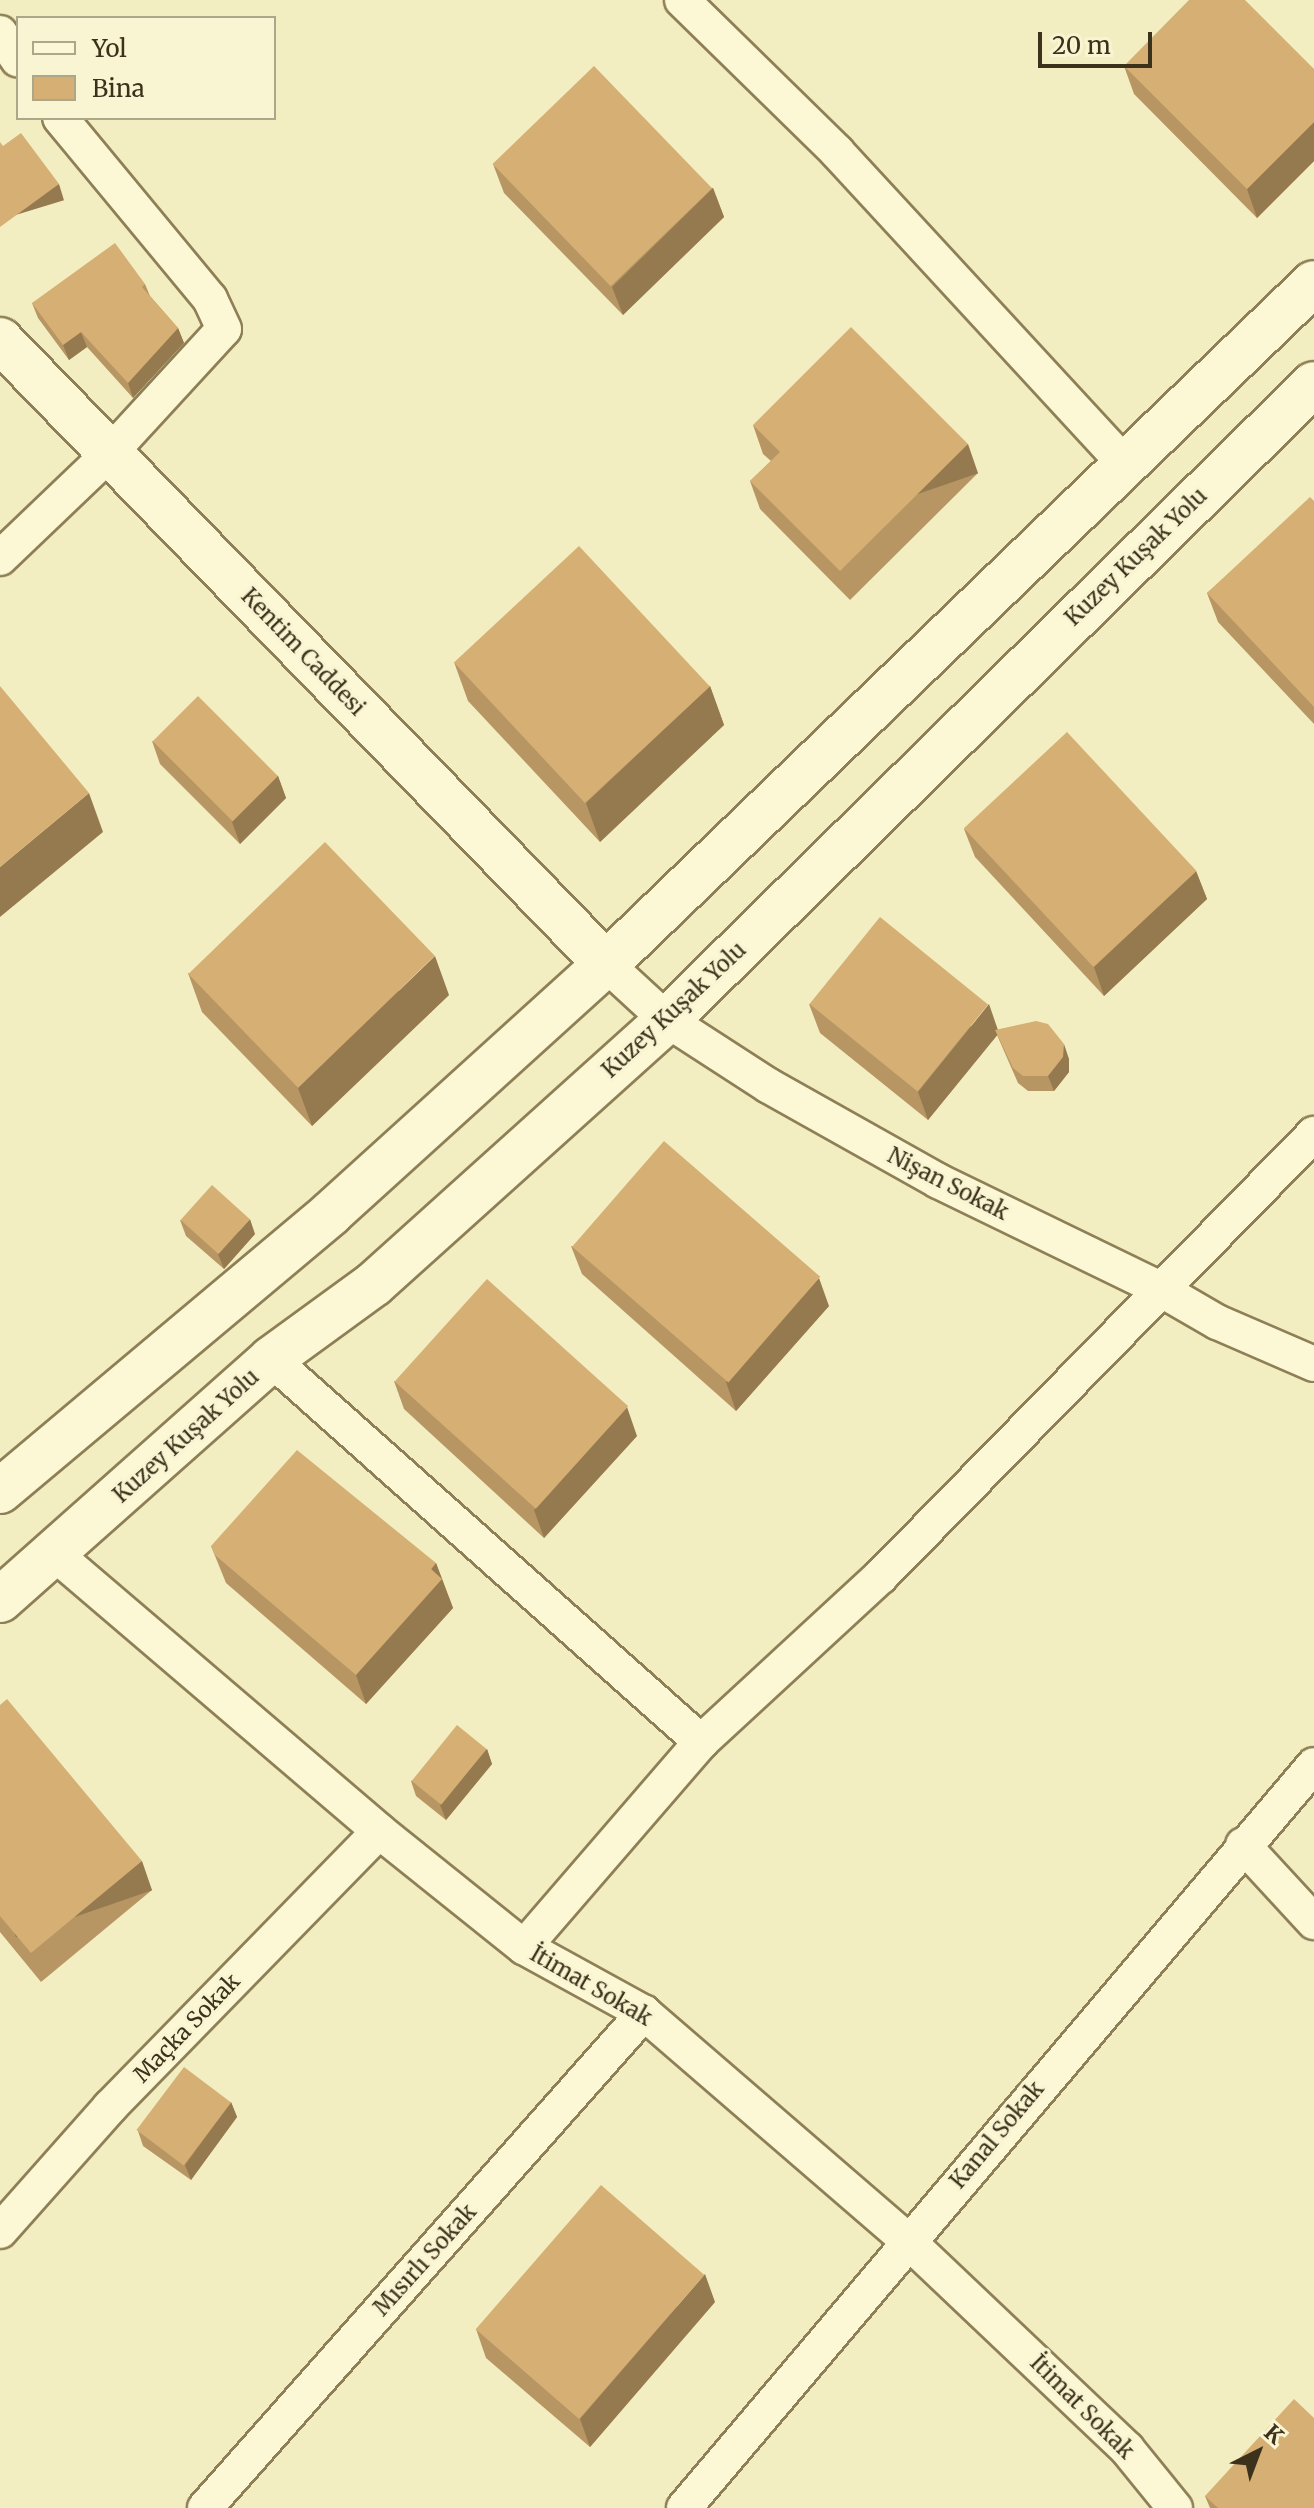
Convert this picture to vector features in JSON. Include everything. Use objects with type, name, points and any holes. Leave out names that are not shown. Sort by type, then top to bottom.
[{"type":"main road","points":[[0,1491],[331,1213],[606,964],[1314,283]]},
{"type":"main road","name":"Kentim Caddesi","points":[[0,340],[606,964]]},
{"type":"main road","name":"Kuzey Kuşak Yolu","points":[[0,1600],[271,1359],[374,1284],[667,1020],[1314,384]]},
{"type":"street","points":[[682,0],[837,152],[1124,463]]},
{"type":"street","points":[[0,33],[16,57]]},
{"type":"street","points":[[0,558],[110,453],[224,329],[210,299],[62,120]]},
{"type":"street","name":"Nişan Sokak","points":[[606,964],[667,1020],[769,1086],[938,1181],[1160,1289],[1217,1322],[1314,1364]]},
{"type":"street","points":[[524,1947],[701,1742],[881,1576],[1314,1134]]},
{"type":"street","points":[[271,1359],[701,1742]]},
{"type":"street","name":"İtimat Sokak","points":[[55,1554],[379,1831],[524,1947],[644,2013],[908,2241],[1127,2449],[1175,2508]]},
{"type":"street","name":"Kanal Sokak","points":[[684,2508],[1243,1845],[1314,1765]]},
{"type":"street","name":"Maçka Sokak","points":[[0,2231],[110,2107],[379,1831]]},
{"type":"street","points":[[1243,1845],[1314,1922]]},
{"type":"street","name":"Mısırlı Sokak","points":[[205,2508],[644,2013]]},
{"type":"building","points":[[1189,0],[1245,0],[1314,69],[1314,122],[1247,189],[1124,66]]},
{"type":"building","points":[[594,66],[712,188],[611,286],[493,164]]},
{"type":"building","points":[[21,133],[59,184],[0,227],[0,142],[3,146]]},
{"type":"building","points":[[115,243],[145,284],[142,287],[178,328],[128,383],[81,332],[63,345],[32,303]]},
{"type":"building","points":[[851,327],[968,444],[840,571],[750,481],[780,452],[753,425]]},
{"type":"building","points":[[1310,497],[1314,501],[1314,707],[1207,593]]},
{"type":"building","points":[[579,546],[710,686],[585,803],[454,663]]},
{"type":"building","points":[[0,686],[89,793],[0,867]]},
{"type":"building","points":[[198,696],[278,776],[233,821],[153,741]]},
{"type":"building","points":[[1067,732],[1197,871],[1093,967],[964,828]]},
{"type":"building","points":[[325,842],[435,956],[298,1088],[188,974]]},
{"type":"building","points":[[880,917],[988,1004],[918,1092],[810,1004]]},
{"type":"building","points":[[1036,1021],[1048,1024],[1064,1044],[1063,1057],[1048,1076],[1023,1076],[1013,1068],[995,1030]]},
{"type":"building","points":[[664,1141],[820,1277],[728,1382],[572,1247]]},
{"type":"building","points":[[212,1185],[250,1219],[218,1254],[181,1220]]},
{"type":"building","points":[[487,1279],[628,1406],[536,1509],[395,1382]]},
{"type":"building","points":[[297,1450],[436,1563],[431,1569],[442,1579],[356,1675],[215,1555],[211,1546]]},
{"type":"building","points":[[7,1699],[142,1861],[31,1953],[0,1916],[0,1705]]},
{"type":"building","points":[[457,1725],[487,1749],[441,1805],[412,1781]]},
{"type":"building","points":[[184,2067],[231,2103],[184,2166],[136,2130]]},
{"type":"building","points":[[601,2185],[704,2275],[579,2419],[476,2329]]},
{"type":"building","points":[[1294,2399],[1314,2418],[1314,2508],[1218,2508],[1205,2496]]}]
